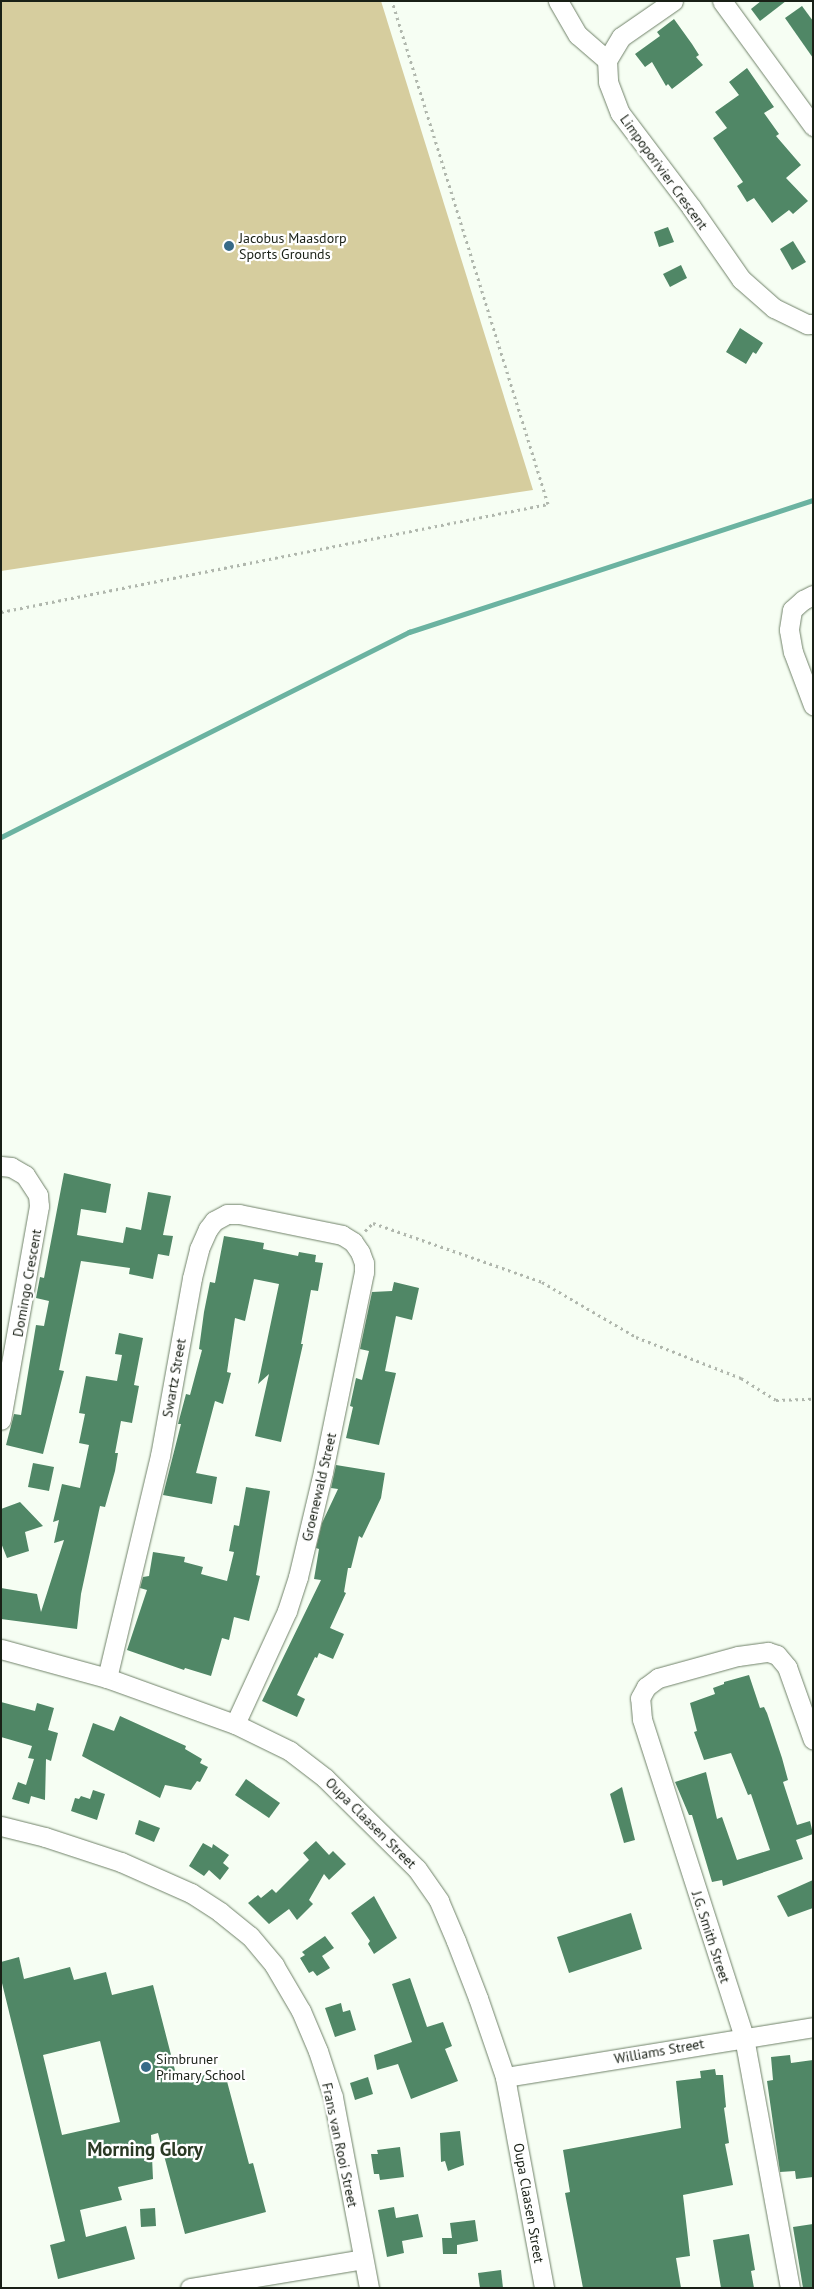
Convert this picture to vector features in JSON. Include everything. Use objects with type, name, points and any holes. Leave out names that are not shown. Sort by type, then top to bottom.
[{"type":"street","points":[[558,1],[578,35],[607,60],[621,38],[672,1]]},
{"type":"street","points":[[722,1],[813,126]]},
{"type":"street","name":"Limpoporivier Crescent","points":[[607,60],[608,82],[620,113],[691,207],[742,279],[774,308],[807,324],[813,324]]},
{"type":"street","points":[[813,596],[803,600],[792,610],[789,630],[793,652],[813,705]]},
{"type":"street","name":"Domingo Crescent","points":[[1,1166],[11,1167],[25,1175],[38,1195],[39,1206],[1,1420]]},
{"type":"street","name":"Swartz Street","points":[[107,1678],[160,1456],[192,1278],[199,1250],[208,1229],[214,1221],[227,1214],[239,1214],[328,1230],[342,1235],[353,1242]]},
{"type":"street","name":"Groenewald Street","points":[[235,1724],[287,1611],[298,1577],[364,1272],[364,1262],[353,1242]]},
{"type":"street","name":"Oupa Claasen Street","points":[[1,1649],[107,1678],[235,1724],[290,1751],[325,1778],[417,1868],[438,1901],[456,1941],[505,2077],[544,2288]]},
{"type":"street","name":"J.G. Smith Street","points":[[790,2288],[744,2037],[683,1852],[639,1703],[646,1688],[658,1678],[761,1651],[774,1653],[782,1659],[789,1672],[813,1740]]},
{"type":"street","name":"Frans van Rooi Street","points":[[1,1826],[45,1836],[160,1878],[220,1912],[250,1936],[274,1965],[301,2011],[318,2051],[333,2097],[368,2288]]},
{"type":"street","name":"Williams Street","points":[[505,2077],[813,2027]]},
{"type":"street","points":[[198,2287],[363,2259]]},
{"type":"path","points":[[1,612],[548,504],[392,1]]},
{"type":"path","points":[[353,1242],[373,1223],[542,1282],[636,1337],[741,1378],[776,1400],[813,1399]]},
{"type":"shaded area","name":"Jacobus Maasdorp Sports Grounds","points":[[1,1],[381,1],[533,490],[1,571]]},
{"type":"building","points":[[761,1],[786,1],[760,21],[751,9]]},
{"type":"building","points":[[802,6],[813,21],[813,58],[785,18]]},
{"type":"building","points":[[674,19],[699,55],[696,57],[703,65],[672,89],[668,84],[666,86],[652,62],[645,67],[635,54],[660,36],[657,32]]},
{"type":"building","points":[[747,68],[774,107],[764,113],[779,134],[776,136],[801,165],[786,178],[808,201],[793,214],[789,210],[772,223],[754,198],[747,202],[737,186],[743,182],[713,138],[727,128],[715,112],[739,95],[729,82]]},
{"type":"building","points":[[668,227],[674,242],[659,247],[654,232]]},
{"type":"building","points":[[793,241],[806,262],[792,270],[780,249]]},
{"type":"building","points":[[681,265],[687,278],[670,287],[663,274]]},
{"type":"building","points":[[740,328],[763,343],[756,354],[753,352],[746,364],[726,352]]},
{"type":"building","points":[[64,1173],[111,1184],[106,1213],[81,1209],[77,1235],[123,1243],[126,1227],[141,1230],[148,1192],[171,1196],[163,1235],[173,1236],[169,1256],[158,1254],[153,1279],[129,1274],[130,1268],[81,1261],[59,1370],[64,1371],[43,1454],[6,1445],[14,1414],[21,1415],[36,1325],[44,1326],[49,1301],[36,1298],[40,1277],[44,1278]]},
{"type":"building","points":[[224,1236],[264,1243],[263,1249],[298,1256],[299,1252],[316,1255],[315,1262],[323,1263],[318,1291],[311,1290],[301,1344],[303,1344],[281,1442],[255,1436],[269,1374],[258,1384],[279,1284],[254,1279],[245,1321],[235,1318],[227,1372],[231,1373],[223,1404],[215,1401],[196,1473],[217,1477],[212,1504],[163,1495],[181,1424],[178,1424],[186,1394],[190,1395],[202,1350],[199,1349],[204,1312],[210,1282],[215,1283]]},
{"type":"building","points":[[394,1282],[419,1288],[412,1320],[396,1316],[385,1371],[396,1373],[379,1445],[346,1438],[353,1407],[350,1406],[356,1378],[362,1380],[369,1351],[360,1349],[372,1292],[392,1291]]},
{"type":"building","points":[[119,1333],[143,1338],[134,1385],[139,1386],[132,1423],[121,1421],[115,1453],[118,1453],[115,1471],[105,1507],[100,1506],[81,1594],[77,1629],[1,1619],[1,1588],[37,1594],[41,1612],[64,1540],[54,1543],[59,1520],[53,1522],[62,1484],[80,1488],[89,1445],[79,1443],[85,1414],[79,1413],[86,1376],[117,1381],[122,1355],[115,1354]]},
{"type":"building","points":[[33,1463],[54,1467],[49,1491],[28,1487]]},
{"type":"building","points":[[336,1465],[385,1473],[381,1498],[362,1538],[359,1536],[351,1568],[348,1568],[344,1592],[346,1593],[330,1628],[344,1634],[333,1659],[319,1653],[317,1658],[315,1657],[297,1695],[305,1699],[297,1717],[262,1701],[321,1580],[314,1579],[319,1549],[316,1548],[322,1523],[338,1489],[331,1488]]},
{"type":"building","points":[[246,1487],[270,1491],[256,1575],[260,1576],[249,1621],[234,1617],[229,1640],[222,1638],[211,1676],[185,1668],[184,1670],[127,1650],[147,1590],[140,1588],[143,1577],[149,1576],[153,1552],[185,1557],[184,1562],[203,1567],[201,1574],[227,1581],[234,1552],[229,1551],[234,1525],[239,1526]]},
{"type":"building","points":[[20,1502],[43,1526],[25,1532],[29,1551],[7,1558],[1,1543],[1,1509]]},
{"type":"building","points":[[749,1675],[760,1708],[764,1707],[767,1713],[782,1758],[788,1780],[783,1782],[797,1825],[810,1821],[813,1834],[796,1840],[803,1859],[723,1886],[722,1880],[712,1882],[692,1815],[689,1815],[675,1782],[706,1772],[717,1819],[722,1817],[737,1860],[770,1850],[751,1794],[748,1795],[731,1753],[704,1760],[694,1732],[697,1731],[690,1703],[715,1694],[713,1688],[724,1684],[724,1682]]},
{"type":"building","points":[[1,1702],[35,1711],[37,1703],[54,1708],[48,1730],[58,1733],[51,1761],[46,1759],[45,1800],[31,1796],[29,1804],[12,1799],[18,1782],[26,1785],[34,1759],[28,1758],[32,1746],[1,1737]]},
{"type":"building","points":[[120,1716],[186,1746],[185,1749],[202,1759],[200,1763],[208,1767],[200,1782],[197,1781],[191,1790],[165,1785],[160,1798],[82,1756],[93,1723],[114,1731]]},
{"type":"building","points":[[246,1779],[280,1803],[269,1818],[235,1795]]},
{"type":"building","points":[[622,1787],[635,1840],[624,1843],[610,1794]]},
{"type":"building","points":[[93,1790],[105,1794],[97,1820],[71,1811],[75,1798],[79,1799],[81,1796],[90,1799]]},
{"type":"building","points":[[139,1820],[160,1828],[154,1842],[135,1834]]},
{"type":"building","points":[[316,1841],[329,1855],[333,1851],[346,1864],[329,1880],[324,1874],[309,1900],[313,1904],[297,1920],[289,1909],[269,1924],[248,1903],[258,1895],[261,1898],[272,1889],[276,1893],[309,1860],[303,1853]]},
{"type":"building","points":[[203,1843],[212,1848],[213,1844],[229,1855],[223,1863],[229,1868],[220,1880],[209,1870],[204,1876],[189,1866]]},
{"type":"building","points":[[813,1880],[813,1908],[788,1917],[777,1896]]},
{"type":"building","points":[[374,1896],[397,1938],[374,1954],[368,1944],[370,1941],[351,1913]]},
{"type":"building","points":[[631,1913],[642,1949],[569,1973],[557,1937]]},
{"type":"building","points":[[325,1936],[334,1948],[322,1956],[330,1968],[317,1976],[313,1971],[309,1973],[300,1958],[305,1955],[302,1952]]},
{"type":"building","points":[[19,1957],[24,1979],[70,1967],[74,1980],[106,1972],[112,1995],[153,1985],[178,2082],[224,2070],[249,2164],[253,2163],[266,2212],[185,2234],[158,2133],[151,2135],[153,2179],[118,2187],[122,2200],[80,2210],[86,2237],[126,2226],[135,2259],[58,2279],[50,2245],[65,2241],[1,1979],[1,1962]],"holes":[[[100,2041],[120,2122],[62,2135],[43,2055]]]},
{"type":"building","points":[[410,1978],[427,2027],[443,2022],[452,2046],[445,2049],[458,2081],[411,2099],[398,2064],[377,2070],[374,2055],[412,2042],[392,1984]]},
{"type":"building","points":[[341,2003],[343,2012],[350,2010],[356,2030],[335,2037],[325,2008]]},
{"type":"building","points":[[790,2055],[791,2063],[813,2060],[813,2177],[796,2179],[795,2171],[780,2172],[767,2081],[773,2080],[771,2057]]},
{"type":"building","points":[[715,2069],[716,2075],[723,2075],[726,2107],[724,2108],[729,2143],[725,2144],[733,2185],[683,2195],[690,2256],[676,2258],[681,2288],[583,2288],[565,2193],[570,2192],[563,2150],[681,2128],[676,2081],[701,2078],[700,2071]]},
{"type":"building","points":[[368,2077],[373,2094],[355,2100],[350,2083]]},
{"type":"building","points":[[460,2131],[464,2165],[448,2171],[445,2161],[441,2162],[440,2133]]},
{"type":"building","points":[[400,2147],[404,2177],[380,2180],[379,2174],[374,2174],[371,2154],[378,2154],[377,2150]]},
{"type":"building","points":[[394,2207],[396,2218],[418,2214],[423,2237],[402,2241],[404,2253],[387,2257],[378,2210]]},
{"type":"building","points":[[155,2208],[156,2226],[141,2227],[140,2209]]},
{"type":"building","points":[[475,2220],[478,2241],[457,2245],[457,2254],[443,2254],[442,2238],[452,2238],[450,2223]]},
{"type":"building","points":[[813,2224],[813,2288],[803,2288],[793,2227]]},
{"type":"building","points":[[749,2234],[755,2270],[751,2271],[754,2288],[721,2288],[713,2240]]},
{"type":"building","points":[[501,2270],[503,2288],[480,2288],[478,2273]]},
{"type":"waterway","points":[[1,837],[409,632],[813,500]]},
{"type":"place","name":"Jacobus Maasdorp Sports Grounds","points":[[229,246]]},
{"type":"place","name":"Simbruner Primary School","points":[[146,2067]]},
{"type":"district","name":"Morning Glory","points":[[145,2150]]}]
